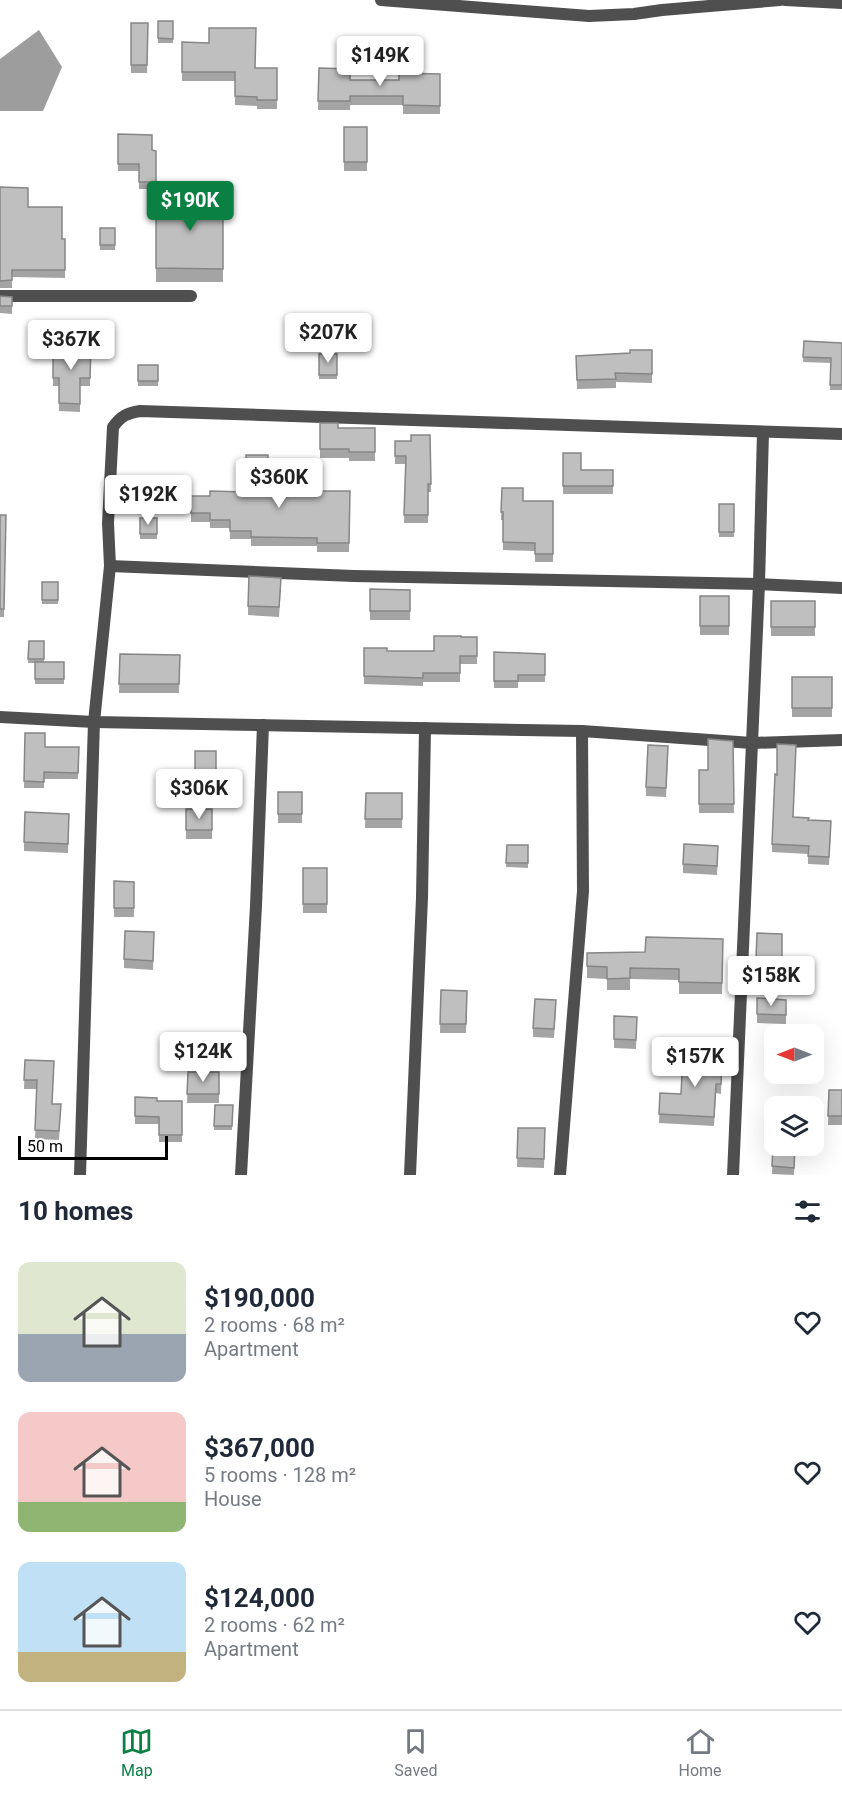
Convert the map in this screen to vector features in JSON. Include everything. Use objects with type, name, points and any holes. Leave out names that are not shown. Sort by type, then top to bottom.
[{"type":"street","points":[[381,0],[589,16],[780,0]]},
{"type":"street","points":[[785,0],[842,3]]},
{"type":"street","points":[[0,296],[191,296]]},
{"type":"street","points":[[80,1175],[94,722],[110,566],[108,523],[113,427],[124,415],[140,411],[842,434]]},
{"type":"street","points":[[733,1175],[759,584],[763,432]]},
{"type":"street","points":[[110,566],[354,576],[759,584],[842,588]]},
{"type":"street","points":[[0,717],[94,722],[582,731],[752,743],[842,740]]},
{"type":"street","points":[[242,1175],[263,725]]},
{"type":"street","points":[[410,1175],[422,898],[425,728]]},
{"type":"street","points":[[560,1175],[583,891],[582,731]]},
{"type":"shaded area","points":[[39,30],[62,67],[43,111],[0,111],[0,59]]},
{"type":"building","points":[[158,21],[173,21],[173,39],[158,38]]},
{"type":"building","points":[[131,23],[148,23],[147,65],[131,65]]},
{"type":"building","points":[[209,28],[256,28],[255,68],[277,68],[277,100],[257,100],[257,97],[235,96],[235,72],[182,72],[182,42],[209,43]]},
{"type":"building","points":[[319,68],[350,69],[350,80],[399,80],[399,73],[440,74],[440,106],[403,105],[403,96],[350,96],[350,101],[318,101]]},
{"type":"building","points":[[344,127],[367,127],[367,162],[344,162]]},
{"type":"building","points":[[118,134],[152,135],[152,150],[156,151],[156,182],[139,182],[139,164],[118,164]]},
{"type":"building","points":[[0,187],[28,188],[28,207],[62,207],[65,270],[12,270],[12,280],[0,281]]},
{"type":"building","points":[[156,194],[223,195],[223,269],[156,268]]},
{"type":"building","points":[[100,228],[115,228],[115,245],[100,245]]},
{"type":"building","points":[[0,296],[12,297],[12,306],[0,306]]},
{"type":"building","points":[[804,341],[842,343],[842,385],[830,385],[831,358],[803,357]]},
{"type":"building","points":[[53,346],[91,346],[90,378],[80,378],[80,404],[59,403],[59,378],[53,378]]},
{"type":"building","points":[[630,350],[652,350],[652,374],[615,373],[616,379],[577,380],[576,356],[630,353]]},
{"type":"building","points":[[319,354],[337,354],[337,375],[319,375]]},
{"type":"building","points":[[138,365],[158,365],[158,381],[138,381]]},
{"type":"building","points":[[320,423],[338,423],[338,428],[375,428],[375,452],[320,449]]},
{"type":"building","points":[[411,435],[430,435],[431,484],[428,484],[428,515],[404,515],[406,456],[395,456],[395,441],[411,441]]},
{"type":"building","points":[[563,453],[581,453],[581,470],[613,470],[613,486],[563,486]]},
{"type":"building","points":[[246,455],[268,455],[268,492],[350,491],[349,543],[317,543],[317,538],[251,537],[251,531],[230,531],[230,520],[210,520],[210,513],[191,513],[191,496],[210,496],[210,491],[246,492]]},
{"type":"building","points":[[502,488],[523,488],[523,501],[553,501],[553,554],[535,554],[535,543],[503,542]]},
{"type":"building","points":[[719,504],[734,504],[734,532],[719,532]]},
{"type":"building","points":[[0,515],[6,515],[4,609],[0,609]]},
{"type":"building","points":[[140,518],[157,518],[157,534],[140,534]]},
{"type":"building","points":[[249,576],[281,578],[279,607],[248,606]]},
{"type":"building","points":[[42,582],[58,582],[58,600],[42,600]]},
{"type":"building","points":[[370,589],[410,590],[410,611],[370,611]]},
{"type":"building","points":[[700,596],[729,596],[729,626],[700,626]]},
{"type":"building","points":[[771,601],[815,601],[815,627],[771,627]]},
{"type":"building","points":[[434,636],[477,637],[477,656],[460,656],[460,673],[423,673],[423,678],[364,676],[364,648],[387,648],[387,651],[434,651]]},
{"type":"building","points":[[29,641],[44,641],[44,659],[28,659]]},
{"type":"building","points":[[494,652],[545,654],[545,675],[518,675],[518,681],[494,681]]},
{"type":"building","points":[[120,654],[180,655],[179,684],[119,684]]},
{"type":"building","points":[[35,662],[64,662],[64,679],[35,679]]},
{"type":"building","points":[[792,677],[832,677],[832,708],[792,708]]},
{"type":"building","points":[[25,733],[45,733],[45,747],[79,747],[78,773],[44,772],[44,782],[24,781]]},
{"type":"building","points":[[708,739],[733,741],[734,804],[699,804],[699,770],[708,770]]},
{"type":"building","points":[[777,744],[796,745],[793,817],[831,821],[829,857],[808,856],[809,846],[772,844]]},
{"type":"building","points":[[648,745],[668,746],[666,788],[646,787]]},
{"type":"building","points":[[195,751],[216,751],[216,772],[195,772]]},
{"type":"building","points":[[278,792],[302,792],[302,814],[278,814]]},
{"type":"building","points":[[366,793],[402,793],[402,819],[365,819]]},
{"type":"building","points":[[186,809],[212,809],[212,830],[186,830]]},
{"type":"building","points":[[25,812],[69,814],[68,844],[24,842]]},
{"type":"building","points":[[684,844],[718,846],[717,866],[683,864]]},
{"type":"building","points":[[507,845],[528,845],[528,863],[506,863]]},
{"type":"building","points":[[303,868],[327,868],[327,904],[303,904]]},
{"type":"building","points":[[114,881],[134,882],[134,908],[114,908]]},
{"type":"building","points":[[125,931],[154,932],[153,961],[124,959]]},
{"type":"building","points":[[757,933],[782,934],[782,959],[756,959]]},
{"type":"building","points":[[646,937],[723,939],[722,983],[679,982],[679,969],[630,968],[630,978],[607,979],[607,967],[587,966],[587,953],[645,952]]},
{"type":"building","points":[[441,990],[467,991],[466,1024],[440,1024]]},
{"type":"building","points":[[757,998],[786,1000],[786,1015],[757,1014]]},
{"type":"building","points":[[535,999],[556,1000],[554,1029],[533,1028]]},
{"type":"building","points":[[614,1016],[637,1017],[636,1040],[614,1039]]},
{"type":"building","points":[[683,1054],[722,1056],[721,1084],[716,1084],[714,1117],[659,1114],[660,1093],[681,1094]]},
{"type":"building","points":[[25,1060],[54,1061],[52,1104],[61,1104],[59,1131],[35,1130],[37,1080],[24,1080]]},
{"type":"building","points":[[188,1072],[219,1072],[219,1094],[187,1094]]},
{"type":"building","points":[[829,1090],[842,1090],[842,1116],[828,1116]]},
{"type":"building","points":[[135,1097],[157,1098],[157,1101],[182,1101],[182,1135],[159,1135],[159,1117],[135,1116]]},
{"type":"building","points":[[215,1105],[233,1105],[232,1126],[214,1126]]},
{"type":"building","points":[[518,1128],[545,1128],[544,1159],[517,1158]]},
{"type":"building","points":[[772,1156],[795,1156],[794,1168],[772,1166]]}]
